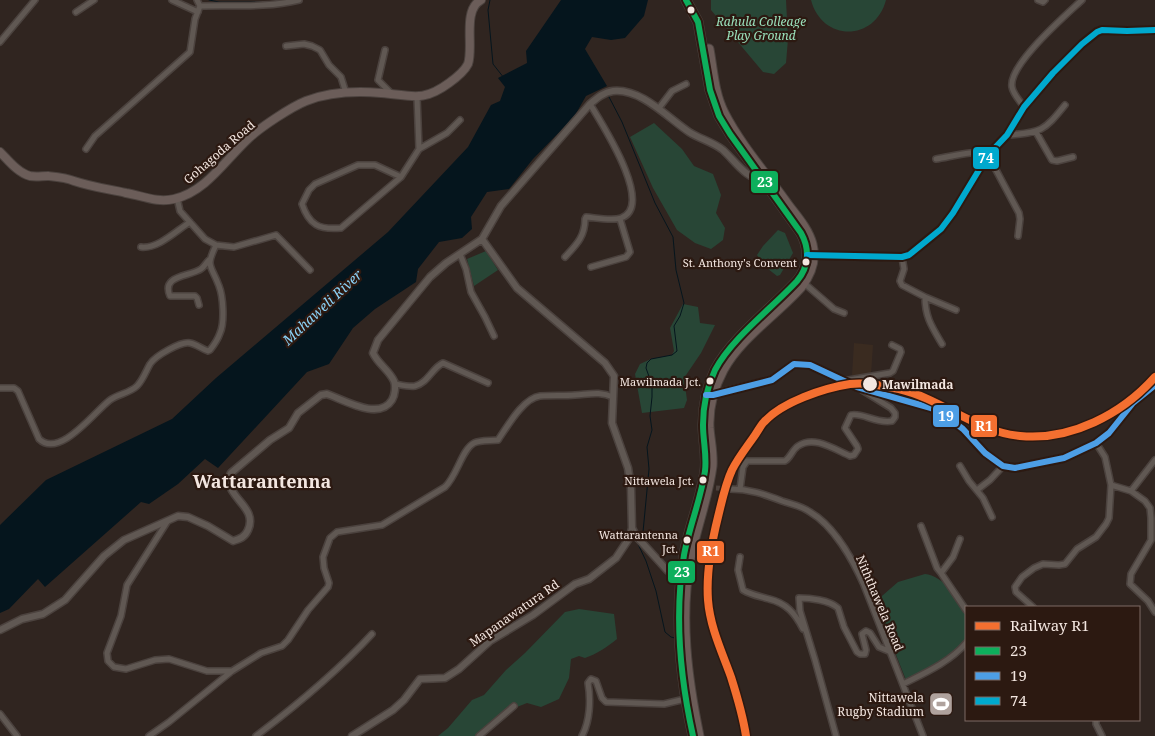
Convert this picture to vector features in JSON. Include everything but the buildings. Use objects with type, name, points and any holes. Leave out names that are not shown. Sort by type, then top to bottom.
[{"type":"highway","points":[[686,0],[698,22],[715,109],[726,129],[767,181]]},
{"type":"highway","points":[[692,0],[705,26],[715,86],[724,112],[801,233],[810,255],[811,270],[804,283],[731,358],[710,395]]},
{"type":"highway","points":[[693,736],[685,699],[680,647],[683,583],[688,540],[709,487],[703,425],[713,376],[720,363],[738,341],[799,279],[810,255]]},
{"type":"highway","points":[[683,583],[687,667],[699,736]]},
{"type":"main road","name":"Gohagoda Road","points":[[0,152],[22,172],[30,176],[50,176],[71,180],[97,189],[126,193],[151,200],[164,201],[177,198],[196,190],[250,137],[306,101],[346,93],[392,94],[417,97],[426,96],[440,90],[466,67],[470,57],[470,22],[476,1]]},
{"type":"street","points":[[0,42],[35,0]]},
{"type":"street","points":[[76,12],[94,0]]},
{"type":"street","points":[[172,0],[198,12]]},
{"type":"street","points":[[86,149],[95,136],[190,52],[198,3],[263,5],[299,0]]},
{"type":"street","points":[[1038,0],[1043,2],[1045,0]]},
{"type":"street","points":[[1024,107],[1012,88],[1012,79],[1022,60],[1082,0]]},
{"type":"street","points":[[810,255],[902,257],[909,255],[941,229],[953,213],[988,155],[1006,135],[1024,107],[1053,72],[1082,44],[1096,32],[1102,30],[1155,30]]},
{"type":"street","points":[[286,46],[304,44],[320,50],[329,65],[341,77],[346,93]]},
{"type":"street","points":[[385,50],[378,80],[392,94]]},
{"type":"street","points":[[659,108],[672,91],[686,84]]},
{"type":"street","points":[[0,630],[22,619],[43,614],[65,600],[104,556],[124,540],[178,516],[188,517],[208,526],[233,541],[240,540],[249,529],[251,521],[250,515],[229,485],[228,478],[231,473],[270,440],[289,428],[298,413],[321,395],[327,394],[366,409],[379,410],[389,404],[393,398],[395,384],[389,372],[376,358],[374,353],[378,340],[430,278],[446,262],[482,239],[501,206],[590,104],[602,95],[613,91],[630,94],[659,108],[690,132],[721,149],[751,178],[767,181]]},
{"type":"street","points":[[417,97],[419,149]]},
{"type":"street","points":[[565,257],[582,237],[586,217],[620,219],[630,211],[633,200],[628,175],[619,154],[590,104]]},
{"type":"street","points":[[1006,135],[1036,132],[1050,123],[1066,105]]},
{"type":"street","points":[[402,177],[375,165],[358,165],[315,184],[309,190],[302,204],[307,218],[316,226],[330,229],[341,228],[402,177],[419,149],[447,133],[460,120]]},
{"type":"street","points":[[1036,132],[1052,160],[1057,161],[1073,157]]},
{"type":"street","points":[[936,159],[973,154],[988,155]]},
{"type":"street","points":[[988,155],[1019,213],[1018,236]]},
{"type":"street","points":[[177,198],[180,211],[205,238],[216,245],[234,247],[276,235],[310,270]]},
{"type":"street","points":[[591,267],[626,257],[630,252],[620,219]]},
{"type":"street","points":[[141,246],[156,245],[190,222]]},
{"type":"street","points":[[482,239],[517,288],[605,363],[614,376],[612,423],[628,468],[631,488],[632,528],[636,536],[667,570],[683,583]]},
{"type":"street","points":[[199,305],[195,296],[170,296],[168,284],[172,279],[201,269],[209,260],[216,245]]},
{"type":"street","points":[[460,254],[466,269],[471,292],[494,336]]},
{"type":"street","points":[[902,257],[904,269],[900,281],[902,284],[925,297],[956,310]]},
{"type":"street","points":[[0,388],[14,388],[18,391],[39,440],[53,444],[58,443],[80,429],[110,400],[136,388],[157,356],[184,343],[190,343],[208,351],[210,350],[221,331],[223,315],[220,287],[210,268],[209,260]]},
{"type":"street","points":[[804,283],[834,309],[844,313]]},
{"type":"street","points":[[925,297],[925,310],[942,344]]},
{"type":"street","points":[[843,381],[893,371],[901,352],[900,349],[892,345]]},
{"type":"street","points":[[395,384],[414,386],[423,382],[438,365],[444,362],[488,384]]},
{"type":"street","points":[[710,395],[772,380],[794,364],[810,366],[857,387],[931,408],[943,414],[963,429],[985,453],[1003,466],[1015,468],[1064,458],[1096,443],[1109,433],[1133,403],[1155,385]]},
{"type":"street","points":[[740,489],[743,467],[747,461],[785,461],[796,447],[808,441],[829,446],[850,456],[854,455],[858,449],[857,446],[845,428],[851,415],[855,414],[875,421],[887,422],[892,421],[895,416],[891,408],[857,387]]},
{"type":"street","points":[[149,736],[232,671],[260,653],[282,646],[288,640],[308,610],[328,587],[323,557],[330,538],[337,532],[382,525],[445,487],[452,480],[468,448],[475,442],[498,440],[514,416],[538,396],[576,395],[595,392],[613,397]]},
{"type":"street","points":[[1032,606],[1016,592],[1015,587],[1022,577],[1043,564],[1065,564],[1078,549],[1096,537],[1109,518],[1110,484],[1105,457],[1096,443]]},
{"type":"street","points":[[1131,491],[1155,460]]},
{"type":"street","points":[[960,466],[983,498],[992,516]]},
{"type":"street","points":[[977,490],[1003,466]]},
{"type":"street","points":[[1110,484],[1131,491],[1152,508],[1151,540],[1130,574],[1130,584],[1148,601],[1155,612]]},
{"type":"street","name":"Niththawela Road","points":[[730,489],[764,493],[803,508],[822,521],[844,548],[853,562],[891,652],[923,736]]},
{"type":"street","points":[[167,522],[127,585],[121,616],[106,653],[108,661],[114,667],[126,669],[155,660],[169,659],[207,671],[232,671]]},
{"type":"street","points":[[921,526],[937,568],[965,609]]},
{"type":"street","name":"Mapanawatura Rd","points":[[352,736],[393,710],[404,700],[420,679],[445,678],[490,641],[534,615],[576,584],[589,579],[616,558],[630,537],[632,528]]},
{"type":"street","points":[[941,573],[953,557],[960,539]]},
{"type":"street","points":[[740,557],[738,570],[743,590],[751,595],[771,599],[787,606],[796,616],[809,639]]},
{"type":"street","points":[[836,736],[800,611],[798,598],[825,602],[838,608],[844,627],[857,652],[860,654],[865,654],[866,650],[862,634],[866,631],[870,633],[880,649],[891,652]]},
{"type":"street","points":[[256,736],[318,687],[372,634]]},
{"type":"street","points":[[903,684],[952,657],[965,645]]},
{"type":"street","points":[[582,736],[590,697],[588,683],[591,679],[596,681],[602,698],[606,702],[664,704],[685,699]]},
{"type":"street","points":[[479,736],[514,706]]},
{"type":"street","points":[[0,714],[17,736]]},
{"type":"street","points":[[1096,721],[1102,736]]},
{"type":"shaded area","points":[[854,343],[873,345],[871,375],[852,375]]},
{"type":"green space","name":"Rahula Colleage Play Ground","points":[[711,0],[786,0],[788,39],[786,63],[774,74],[763,72],[711,10]]},
{"type":"green space","points":[[811,0],[886,0],[880,14],[871,24],[860,30],[849,32],[837,30],[826,24],[817,14]]},
{"type":"green space","points":[[654,123],[682,149],[694,166],[713,174],[721,195],[716,213],[725,228],[723,240],[711,249],[695,243],[677,230],[653,188],[630,137]]},
{"type":"green space","points":[[778,230],[785,233],[793,253],[780,275],[777,276],[763,265],[757,255]]},
{"type":"green space","points":[[486,251],[498,270],[474,286],[467,259]]},
{"type":"green space","points":[[683,304],[698,307],[700,323],[715,325],[701,353],[684,378],[687,400],[684,408],[642,413],[635,374],[640,364],[651,359],[672,355],[674,351],[670,328]]},
{"type":"green space","points":[[925,574],[932,575],[945,584],[957,597],[965,614],[965,643],[954,654],[906,680],[875,602],[898,582]]},
{"type":"green space","points":[[579,609],[614,614],[617,639],[602,650],[585,658],[579,656],[571,659],[569,678],[559,699],[541,707],[527,703],[512,709],[477,736],[438,736],[448,728],[472,700],[484,695],[506,670],[565,612]]},
{"type":"water","name":"Mahaweli River","points":[[561,0],[648,0],[644,16],[625,38],[611,40],[592,37],[585,49],[607,86],[586,96],[574,117],[533,159],[509,189],[487,192],[471,217],[472,229],[462,238],[439,242],[418,269],[416,282],[375,309],[353,328],[329,364],[307,372],[218,468],[205,459],[178,484],[149,504],[141,502],[45,587],[38,579],[9,609],[0,613],[0,525],[46,480],[172,419],[216,378],[388,232],[468,147],[491,105],[500,101],[505,87],[498,78],[527,63],[526,51]]},
{"type":"waterway","points":[[209,0],[219,2],[275,2]]},
{"type":"waterway","points":[[490,0],[488,10],[493,64],[504,78]]},
{"type":"waterway","points":[[608,95],[622,122],[655,203],[673,237],[676,270],[684,303],[680,316],[674,326],[677,351],[672,355],[651,359],[647,363],[646,368],[652,385],[650,416],[652,430],[647,447],[649,469],[641,538]]},
{"type":"waterway","points":[[639,542],[638,544],[656,591],[665,632],[675,638]]},
{"type":"tunnel","points":[[716,488],[730,489]]},
{"type":"rail line","name":"R1","points":[[746,736],[742,714],[731,677],[711,620],[708,600],[708,569],[715,527],[732,470],[764,422],[781,408],[804,397],[850,384],[869,384],[915,394],[974,422],[1004,433],[1020,436],[1058,434],[1094,422],[1111,413],[1127,403],[1155,377]]},
{"type":"transit line","name":"23","points":[[686,0],[698,22],[710,90],[719,116],[801,233],[807,252],[804,270],[797,281],[731,346],[722,358],[715,370],[706,397],[703,425],[706,459],[705,471],[684,555],[679,601],[682,669],[693,736]]},
{"type":"transit line","name":"74","points":[[807,255],[902,257],[909,255],[941,229],[953,213],[988,155],[1007,135],[1024,107],[1053,73],[1082,44],[1102,30],[1155,30]]},
{"type":"transit line","name":"19","points":[[706,395],[713,395],[772,380],[794,364],[810,365],[857,387],[931,408],[943,414],[963,429],[985,453],[1003,466],[1015,468],[1064,458],[1096,443],[1109,433],[1133,403],[1155,385]]},
{"type":"place","name":"St. Anthony's Convent","points":[[806,262]]},
{"type":"place","name":"Mawilmada Jct.","points":[[710,381]]},
{"type":"place","name":"Mawilmada","points":[[870,384]]},
{"type":"place","name":"Nittawela Jct.","points":[[703,480]]},
{"type":"place","name":"Wattarantenna Jct.","points":[[687,540]]},
{"type":"place","name":"Nittawela Rugby Stadium","points":[[941,704]]},
{"type":"district","name":"Wattarantenna","points":[[262,481]]}]
